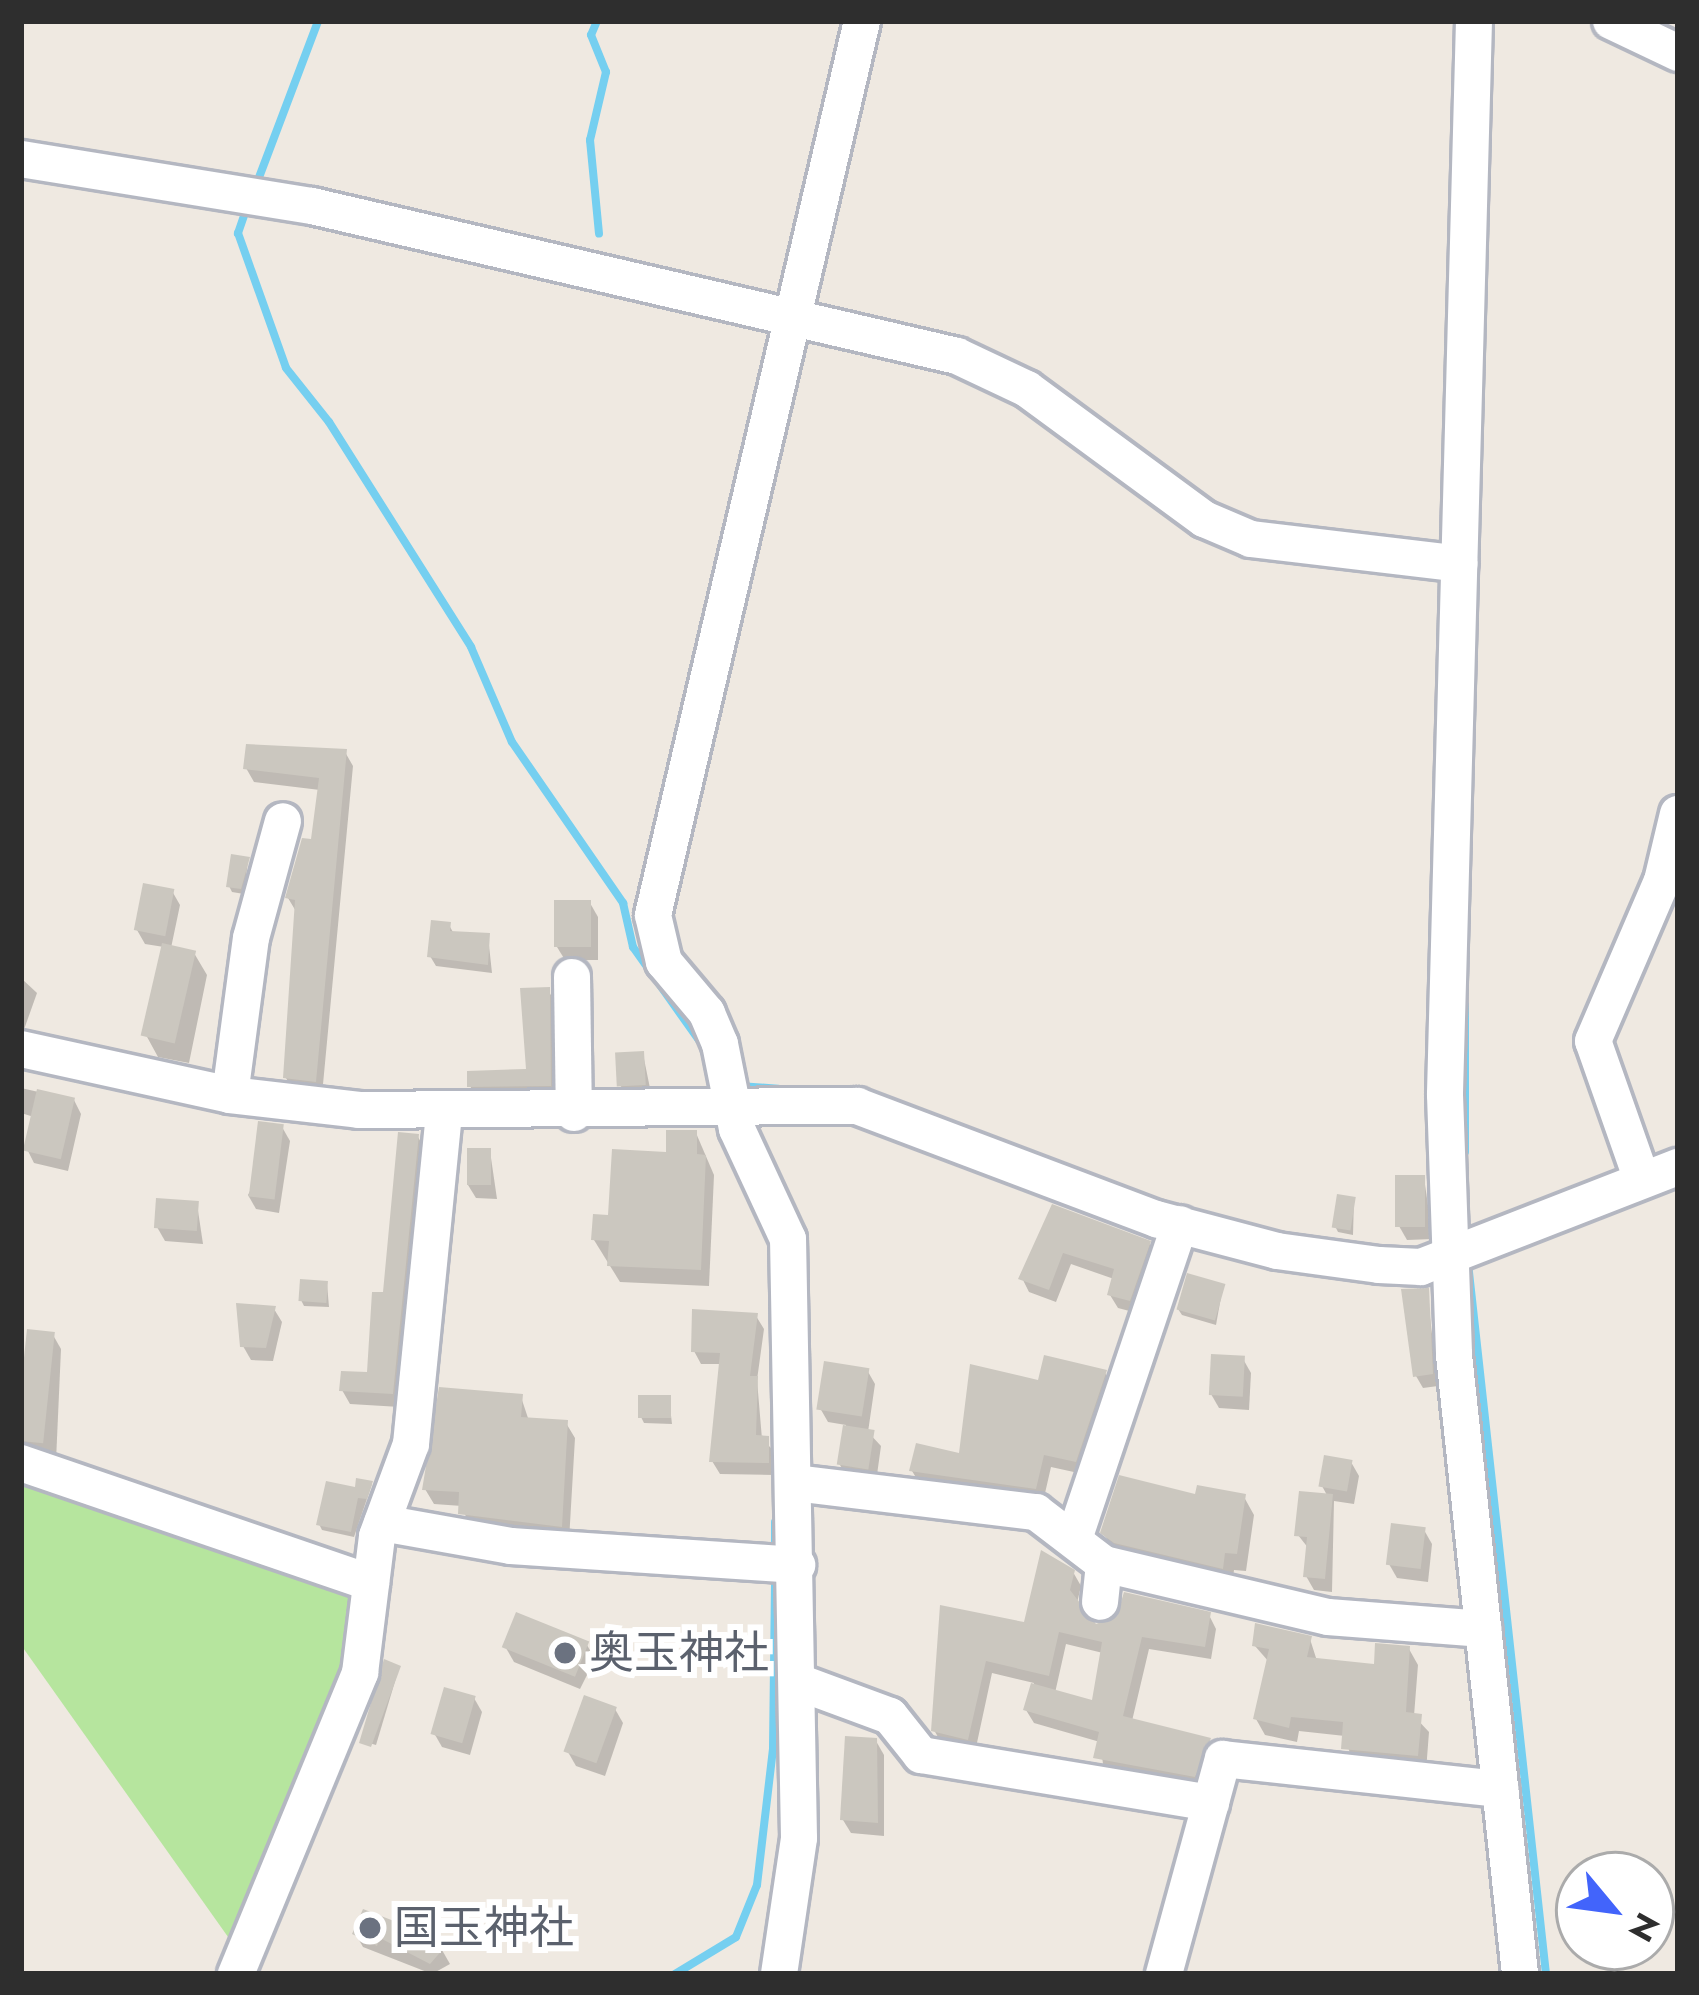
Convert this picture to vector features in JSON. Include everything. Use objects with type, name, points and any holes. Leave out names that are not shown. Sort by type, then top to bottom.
[{"type":"street","points":[[779,1974],[800,1838],[788,1240],[731,1103],[720,1044],[707,1013],[664,962],[653,915],[862,21]]},
{"type":"street","points":[[1474,21],[1448,907],[1450,1255],[1500,1789],[1527,1973]]},
{"type":"street","points":[[1611,21],[1678,53]]},
{"type":"street","points":[[21,159],[312,206],[794,314],[986,368],[1072,419],[1204,519],[1251,538],[1460,564]]},
{"type":"street","points":[[1642,1180],[1593,1041],[1662,881],[1678,814]]},
{"type":"street","points":[[230,1095],[250,938],[283,821]]},
{"type":"street","points":[[572,977],[574,1113]]},
{"type":"street","points":[[21,1048],[230,1095],[444,1115],[731,1103],[836,1104],[891,1115],[1180,1224],[1277,1251],[1379,1265],[1421,1267],[1678,1167]]},
{"type":"street","points":[[236,1974],[361,1673],[382,1523],[411,1444],[444,1115]]},
{"type":"street","points":[[1076,1536],[1180,1224]]},
{"type":"street","points":[[21,1463],[371,1583]]},
{"type":"street","points":[[795,1483],[1036,1512],[1076,1536],[1104,1564],[1328,1617],[1484,1629]]},
{"type":"street","points":[[382,1523],[511,1546],[796,1565]]},
{"type":"street","points":[[1100,1601],[1104,1564]]},
{"type":"street","points":[[798,1682],[890,1716],[921,1755],[1211,1803]]},
{"type":"street","points":[[1164,1974],[1223,1759],[1500,1789]]},
{"type":"green space","points":[[21,1482],[361,1586],[352,1662],[238,1951],[21,1645]]},
{"type":"building","points":[[246,744],[347,749],[316,1082],[283,1078],[295,900],[285,898],[302,838],[311,839],[319,778],[243,769]]},
{"type":"building","points":[[231,854],[250,857],[241,889],[226,887]]},
{"type":"building","points":[[143,883],[174,889],[165,936],[134,930]]},
{"type":"building","points":[[554,900],[591,900],[591,947],[554,947]]},
{"type":"building","points":[[431,920],[451,922],[450,931],[490,933],[488,965],[427,957]]},
{"type":"building","points":[[162,943],[196,951],[175,1043],[141,1036]]},
{"type":"building","points":[[550,987],[551,1086],[467,1087],[467,1071],[526,1069],[520,988]]},
{"type":"building","points":[[644,1051],[646,1085],[617,1086],[615,1053]]},
{"type":"building","points":[[37,1089],[75,1098],[61,1159],[23,1150]]},
{"type":"building","points":[[258,1121],[284,1124],[275,1200],[249,1196]]},
{"type":"building","points":[[666,1130],[697,1130],[697,1154],[706,1155],[701,1270],[607,1266],[609,1241],[591,1240],[593,1214],[608,1215],[612,1149],[666,1152]]},
{"type":"building","points":[[398,1132],[419,1134],[393,1394],[339,1391],[341,1371],[367,1372],[372,1292],[383,1292]]},
{"type":"building","points":[[467,1148],[491,1148],[491,1185],[467,1185]]},
{"type":"building","points":[[1395,1175],[1425,1175],[1425,1227],[1395,1227]]},
{"type":"building","points":[[1337,1194],[1356,1197],[1350,1231],[1332,1228]]},
{"type":"building","points":[[156,1198],[199,1201],[197,1231],[154,1228]]},
{"type":"building","points":[[1052,1204],[1151,1241],[1130,1301],[1107,1295],[1114,1269],[1063,1253],[1049,1290],[1018,1279]]},
{"type":"building","points":[[1187,1273],[1225,1284],[1215,1321],[1177,1310]]},
{"type":"building","points":[[300,1279],[328,1281],[326,1303],[298,1301]]},
{"type":"building","points":[[1429,1288],[1433,1374],[1413,1377],[1401,1289]]},
{"type":"building","points":[[236,1303],[276,1306],[266,1348],[240,1347]]},
{"type":"building","points":[[692,1309],[758,1313],[750,1376],[758,1376],[756,1435],[769,1436],[769,1463],[709,1462],[720,1353],[691,1352]]},
{"type":"building","points":[[27,1329],[55,1332],[43,1443],[21,1441]]},
{"type":"building","points":[[1211,1354],[1245,1356],[1243,1397],[1209,1395]]},
{"type":"building","points":[[1044,1355],[1107,1370],[1076,1462],[1044,1455],[1036,1489],[909,1471],[916,1443],[959,1453],[970,1364],[1038,1380]]},
{"type":"building","points":[[824,1361],[869,1368],[862,1417],[816,1409]]},
{"type":"building","points":[[439,1387],[523,1394],[521,1417],[568,1420],[562,1527],[458,1514],[459,1492],[422,1490]]},
{"type":"building","points":[[638,1395],[671,1395],[671,1418],[638,1418]]},
{"type":"building","points":[[843,1425],[875,1430],[868,1470],[837,1465]]},
{"type":"building","points":[[1324,1455],[1353,1460],[1347,1492],[1318,1487]]},
{"type":"building","points":[[1119,1475],[1195,1494],[1197,1485],[1246,1494],[1237,1554],[1225,1553],[1223,1569],[1114,1543],[1100,1533]]},
{"type":"building","points":[[356,1478],[373,1481],[367,1499],[358,1498],[351,1532],[316,1525],[326,1481],[355,1487]]},
{"type":"building","points":[[1299,1491],[1333,1494],[1325,1579],[1303,1577],[1307,1537],[1294,1536]]},
{"type":"building","points":[[1391,1523],[1426,1527],[1421,1569],[1386,1565]]},
{"type":"building","points":[[1041,1550],[1075,1570],[1070,1590],[1096,1624],[1117,1616],[1124,1592],[1211,1612],[1205,1647],[1142,1637],[1123,1716],[1211,1738],[1195,1777],[1093,1758],[1099,1732],[1023,1710],[1031,1683],[1092,1700],[1102,1642],[1059,1632],[1049,1676],[986,1661],[968,1740],[931,1731],[940,1605],[1024,1622]]},
{"type":"building","points":[[516,1612],[589,1642],[575,1677],[502,1647]]},
{"type":"building","points":[[1255,1623],[1312,1636],[1307,1657],[1374,1664],[1375,1643],[1410,1646],[1406,1712],[1422,1714],[1418,1756],[1341,1749],[1343,1722],[1291,1717],[1289,1728],[1253,1719],[1269,1649],[1252,1646]]},
{"type":"building","points":[[384,1659],[401,1666],[371,1747],[359,1743]]},
{"type":"building","points":[[444,1687],[476,1696],[462,1743],[430,1734]]},
{"type":"building","points":[[584,1695],[617,1707],[596,1763],[563,1751]]},
{"type":"building","points":[[845,1736],[877,1738],[878,1823],[840,1820]]},
{"type":"building","points":[[363,1909],[412,1928],[444,1948],[430,1964],[380,1938],[377,1946],[352,1934]]},
{"type":"waterway","points":[[255,188],[318,21]]},
{"type":"waterway","points":[[597,21],[591,35],[606,72],[590,140],[599,234]]},
{"type":"waterway","points":[[247,207],[238,233],[286,368],[329,422],[471,647],[512,742],[623,903],[633,947],[703,1046]]},
{"type":"waterway","points":[[1465,1005],[1465,1152]]},
{"type":"waterway","points":[[739,1086],[778,1089]]},
{"type":"waterway","points":[[1468,1263],[1546,1974]]},
{"type":"waterway","points":[[775,1522],[775,1555]]},
{"type":"waterway","points":[[675,1974],[736,1937],[757,1885],[773,1748],[775,1576]]},
{"type":"place","name":"奥玉神社","points":[[565,1653]]},
{"type":"place","name":"国玉神社","points":[[370,1928]]}]
